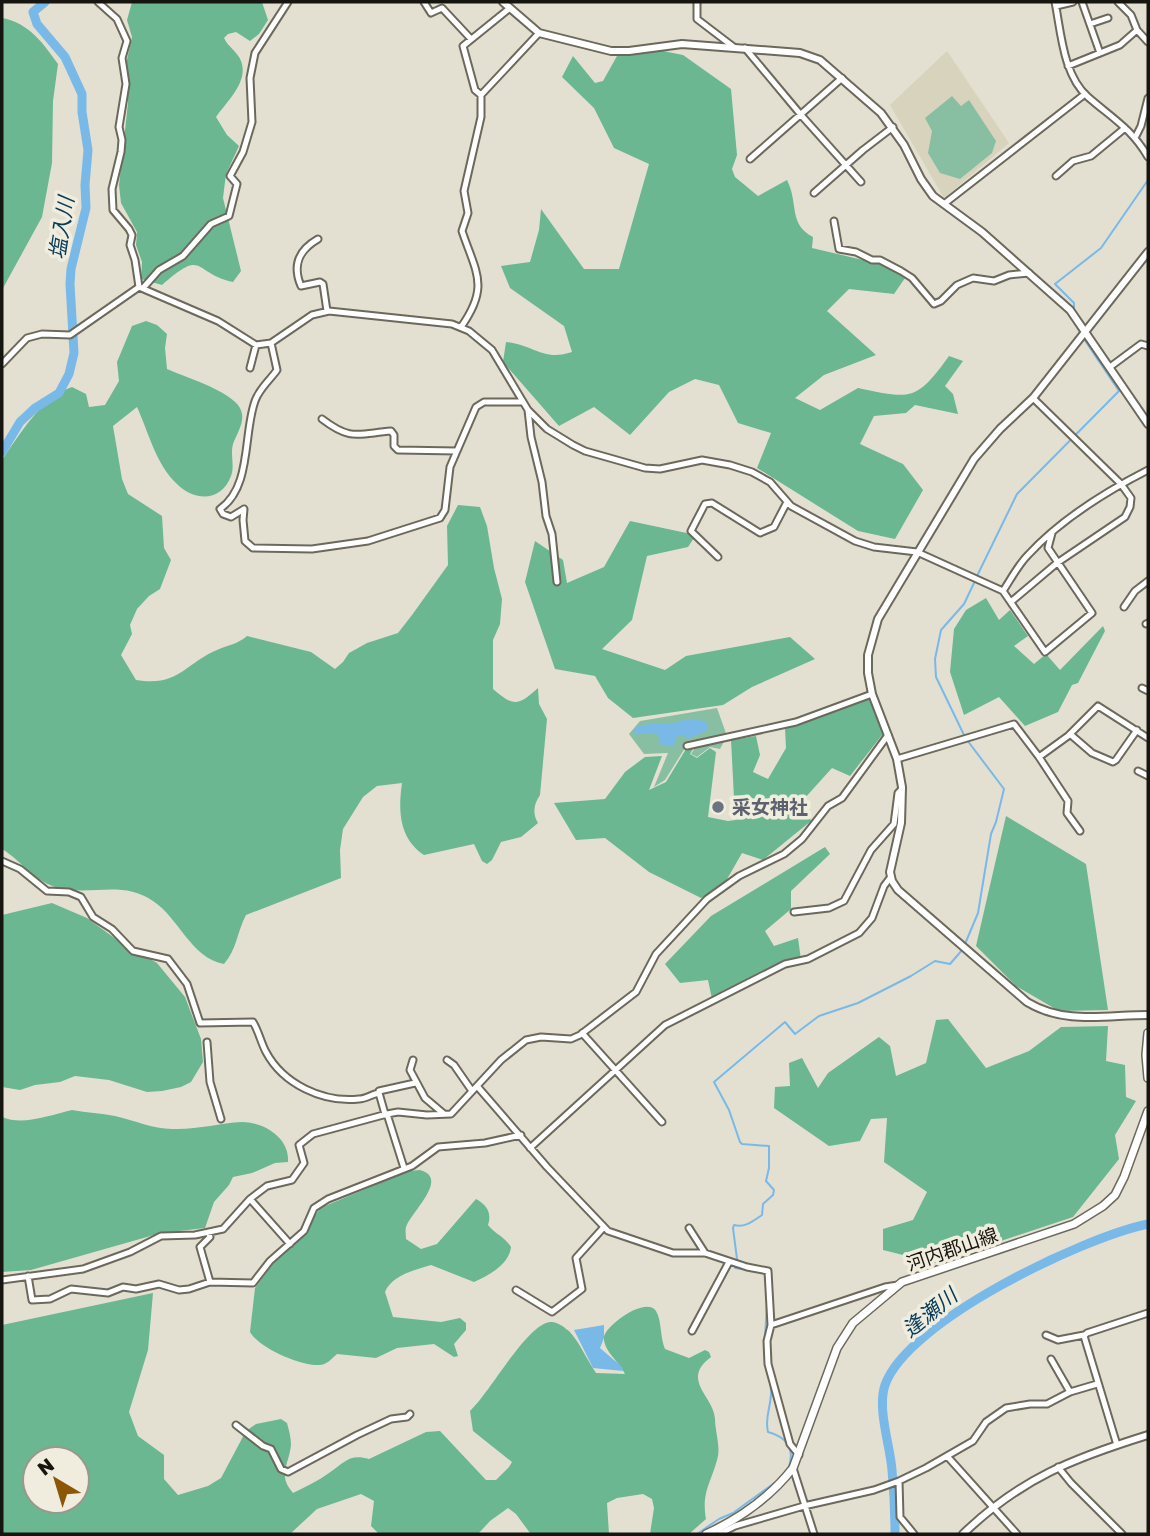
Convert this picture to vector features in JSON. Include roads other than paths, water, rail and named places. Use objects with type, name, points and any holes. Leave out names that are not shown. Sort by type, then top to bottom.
[{"type":"main road","points":[[1148,1033],[1148,1079]]},
{"type":"main road","name":"河内郡山線","points":[[714,1534],[759,1502],[780,1484],[793,1468],[836,1348],[853,1323],[898,1285],[1074,1224],[1103,1206],[1120,1186],[1148,1111]]},
{"type":"street","points":[[98,2],[117,19],[127,41],[122,58],[126,84],[119,127],[121,152],[111,189],[113,210],[132,235],[130,245],[142,287]]},
{"type":"street","points":[[2,364],[27,338],[42,334],[69,335],[142,287],[159,270],[183,256],[211,224],[229,216],[237,184],[230,176],[243,152],[252,122],[250,78],[255,53],[288,2]]},
{"type":"street","points":[[424,2],[432,12],[442,8],[471,39]]},
{"type":"street","points":[[503,2],[539,33],[611,51],[671,44],[746,48],[812,56],[842,78],[881,113],[893,127],[927,189],[1062,302],[1086,331],[1148,424]]},
{"type":"street","points":[[697,2],[697,19],[735,48]]},
{"type":"street","points":[[1073,2],[1055,4],[1069,66],[1085,94],[1136,136],[1148,157]]},
{"type":"street","points":[[1082,2],[1100,53]]},
{"type":"street","points":[[1118,2],[1131,15],[1148,42]]},
{"type":"street","points":[[481,95],[475,90],[464,45],[510,8]]},
{"type":"street","points":[[1090,24],[1108,18]]},
{"type":"street","points":[[1069,66],[1121,45],[1138,30]]},
{"type":"street","points":[[461,327],[475,302],[479,287],[479,278],[462,231],[468,214],[464,191],[481,117],[481,95],[539,33]]},
{"type":"street","points":[[746,48],[861,182]]},
{"type":"street","points":[[750,159],[842,78]]},
{"type":"street","points":[[944,204],[1085,94]]},
{"type":"street","points":[[1136,136],[1148,98]]},
{"type":"street","points":[[814,193],[893,127]]},
{"type":"street","points":[[1056,176],[1073,161],[1091,156],[1125,128]]},
{"type":"street","points":[[834,222],[839,249],[856,252],[901,271],[912,278],[934,304],[941,301],[957,285],[973,278],[994,281],[1009,275],[1029,273]]},
{"type":"street","points":[[318,239],[301,252],[297,267],[301,286],[320,282],[323,284],[327,312]]},
{"type":"street","points":[[1148,253],[1033,398],[974,458],[887,601],[872,634],[868,664],[872,694],[897,759],[902,789],[901,823],[890,878],[905,898],[1027,1002],[1043,1012],[1057,1016],[1096,1019],[1117,1015],[1148,1016]]},
{"type":"street","points":[[142,287],[218,321],[256,345],[271,343],[312,315],[327,312],[461,327],[478,336],[492,350],[521,402],[556,435],[585,451],[637,467],[655,470],[702,460],[730,465],[768,480],[787,502],[865,545],[917,552],[1003,591],[1045,652],[1092,612],[1048,548],[1052,533]]},
{"type":"street","points":[[271,343],[277,370],[257,396],[236,489],[231,499],[220,509],[223,514],[231,517],[244,509],[245,541],[250,547],[312,549],[368,541],[440,518],[444,515],[450,467],[477,406],[484,402],[521,402]]},
{"type":"street","points":[[1110,367],[1141,344],[1148,346]]},
{"type":"street","points":[[250,368],[256,345]]},
{"type":"street","points":[[1012,601],[1058,563],[1128,514],[1131,498],[1121,484],[1033,398]]},
{"type":"street","points":[[528,410],[546,516],[552,534],[558,582]]},
{"type":"street","points":[[322,419],[338,431],[351,436],[391,431],[394,435],[394,446],[398,450],[457,451]]},
{"type":"street","points":[[1003,591],[1025,558],[1052,533],[1121,484],[1146,471],[1148,479]]},
{"type":"street","points":[[718,557],[691,531],[705,504],[712,503],[760,533],[773,529],[787,502]]},
{"type":"street","points":[[1124,607],[1135,592],[1148,582]]},
{"type":"street","points":[[687,746],[796,722],[872,694]]},
{"type":"street","points":[[1039,757],[1070,734],[1098,706],[1148,738]]},
{"type":"street","points":[[897,759],[1014,724],[1068,802],[1067,812],[1080,831]]},
{"type":"street","points":[[1070,734],[1092,753],[1111,762],[1116,760],[1137,730]]},
{"type":"street","points":[[2,1280],[93,1266],[130,1252],[161,1236],[209,1233],[228,1226],[250,1199],[267,1186],[290,1181],[299,1174],[304,1163],[299,1145],[309,1136],[386,1114],[443,1114],[455,1111],[507,1054],[526,1040],[541,1037],[571,1039],[582,1033],[636,992],[656,954],[708,899],[739,876],[784,854],[802,839],[828,806],[844,796],[888,735]]},
{"type":"street","points":[[1138,771],[1148,776]]},
{"type":"street","points":[[794,912],[829,908],[844,901],[871,850],[894,824],[898,793],[902,789]]},
{"type":"street","points":[[2,861],[20,869],[47,891],[68,892],[81,897],[93,917],[113,929],[133,951],[168,959],[187,984],[200,1023],[251,1021],[268,1056],[292,1081],[306,1090],[330,1097],[358,1099],[380,1093],[404,1168]]},
{"type":"street","points":[[530,1148],[672,1021],[785,964],[808,959],[859,933],[872,918],[884,886],[890,878]]},
{"type":"street","points":[[582,1033],[663,1122]]},
{"type":"street","points":[[207,1042],[210,1082],[221,1119]]},
{"type":"street","points":[[413,1060],[410,1070],[415,1083],[427,1100],[443,1114]]},
{"type":"street","points":[[447,1060],[521,1135],[604,1227],[614,1234],[673,1253],[705,1253],[770,1273],[771,1325],[767,1347],[770,1374],[790,1444],[799,1455]]},
{"type":"street","points":[[379,1091],[415,1083]]},
{"type":"street","points":[[28,1276],[32,1300],[40,1301],[71,1289],[108,1293],[124,1287],[136,1289],[159,1284],[179,1290],[210,1282],[253,1283],[270,1261],[304,1231],[311,1212],[322,1203],[416,1164],[442,1146],[459,1146],[521,1135]]},
{"type":"street","points":[[250,1199],[290,1244]]},
{"type":"street","points":[[516,1290],[552,1312],[582,1289],[576,1258],[604,1227]]},
{"type":"street","points":[[689,1228],[705,1253]]},
{"type":"street","points":[[209,1233],[209,1237],[200,1247],[210,1282]]},
{"type":"street","points":[[692,1331],[729,1262]]},
{"type":"street","points":[[771,1325],[898,1285]]},
{"type":"street","points":[[1046,1335],[1058,1340],[1084,1335],[1148,1313]]},
{"type":"street","points":[[1084,1335],[1117,1445]]},
{"type":"street","points":[[1051,1359],[1070,1392]]},
{"type":"street","points":[[714,1534],[804,1506],[899,1481],[973,1441],[986,1422],[1006,1408],[1047,1404],[1070,1392],[1097,1384]]},
{"type":"street","points":[[236,1425],[271,1449],[281,1469],[288,1472],[365,1431],[410,1414]]},
{"type":"street","points":[[963,1534],[1014,1491],[1059,1466],[1148,1435]]},
{"type":"street","points":[[947,1456],[1017,1534]]},
{"type":"street","points":[[1059,1466],[1071,1483],[1122,1534]]},
{"type":"street","points":[[793,1468],[814,1534]]},
{"type":"street","points":[[899,1481],[900,1517],[914,1534]]},
{"type":"water","points":[[686,719],[706,721],[708,730],[688,739],[682,735],[677,736],[675,744],[671,746],[658,744],[660,739],[657,734],[633,734],[636,727]]},
{"type":"water","points":[[604,1325],[604,1338],[600,1348],[621,1366],[623,1371],[593,1368],[574,1330]]},
{"type":"waterway","name":"塩入川","points":[[2,452],[20,422],[35,408],[59,393],[69,374],[74,353],[71,269],[86,208],[88,150],[82,94],[65,57],[37,24],[33,12],[45,2]]},
{"type":"waterway","points":[[1074,312],[1074,303],[1055,284],[1101,248],[1148,180]]},
{"type":"waterway","points":[[1074,321],[1081,334]]},
{"type":"waterway","points":[[977,576],[1017,494],[1119,391],[1084,339]]},
{"type":"waterway","points":[[964,735],[936,677],[935,659],[941,630],[964,604],[975,581]]},
{"type":"waterway","points":[[965,944],[978,913],[991,834],[1004,789],[967,740]]},
{"type":"waterway","points":[[756,1271],[735,1268],[737,1259],[733,1228],[734,1225],[745,1225],[762,1215],[763,1204],[773,1195],[774,1190],[766,1181],[769,1146],[740,1142],[729,1110],[714,1082],[785,1022],[795,1034],[819,1016],[858,1003],[935,961],[950,964],[963,949]]},
{"type":"waterway","name":"逢瀬川","points":[[895,1534],[892,1470],[882,1405],[885,1385],[900,1360],[926,1335],[961,1309],[1001,1285],[1083,1246],[1148,1224]]},
{"type":"waterway","points":[[765,1338],[767,1302]]},
{"type":"waterway","points":[[767,1372],[771,1390],[768,1432],[780,1437],[788,1445],[791,1455],[788,1469]]},
{"type":"waterway","points":[[697,1534],[733,1513],[777,1481]]},
{"type":"place","name":"采女神社","points":[[718,807]]}]
